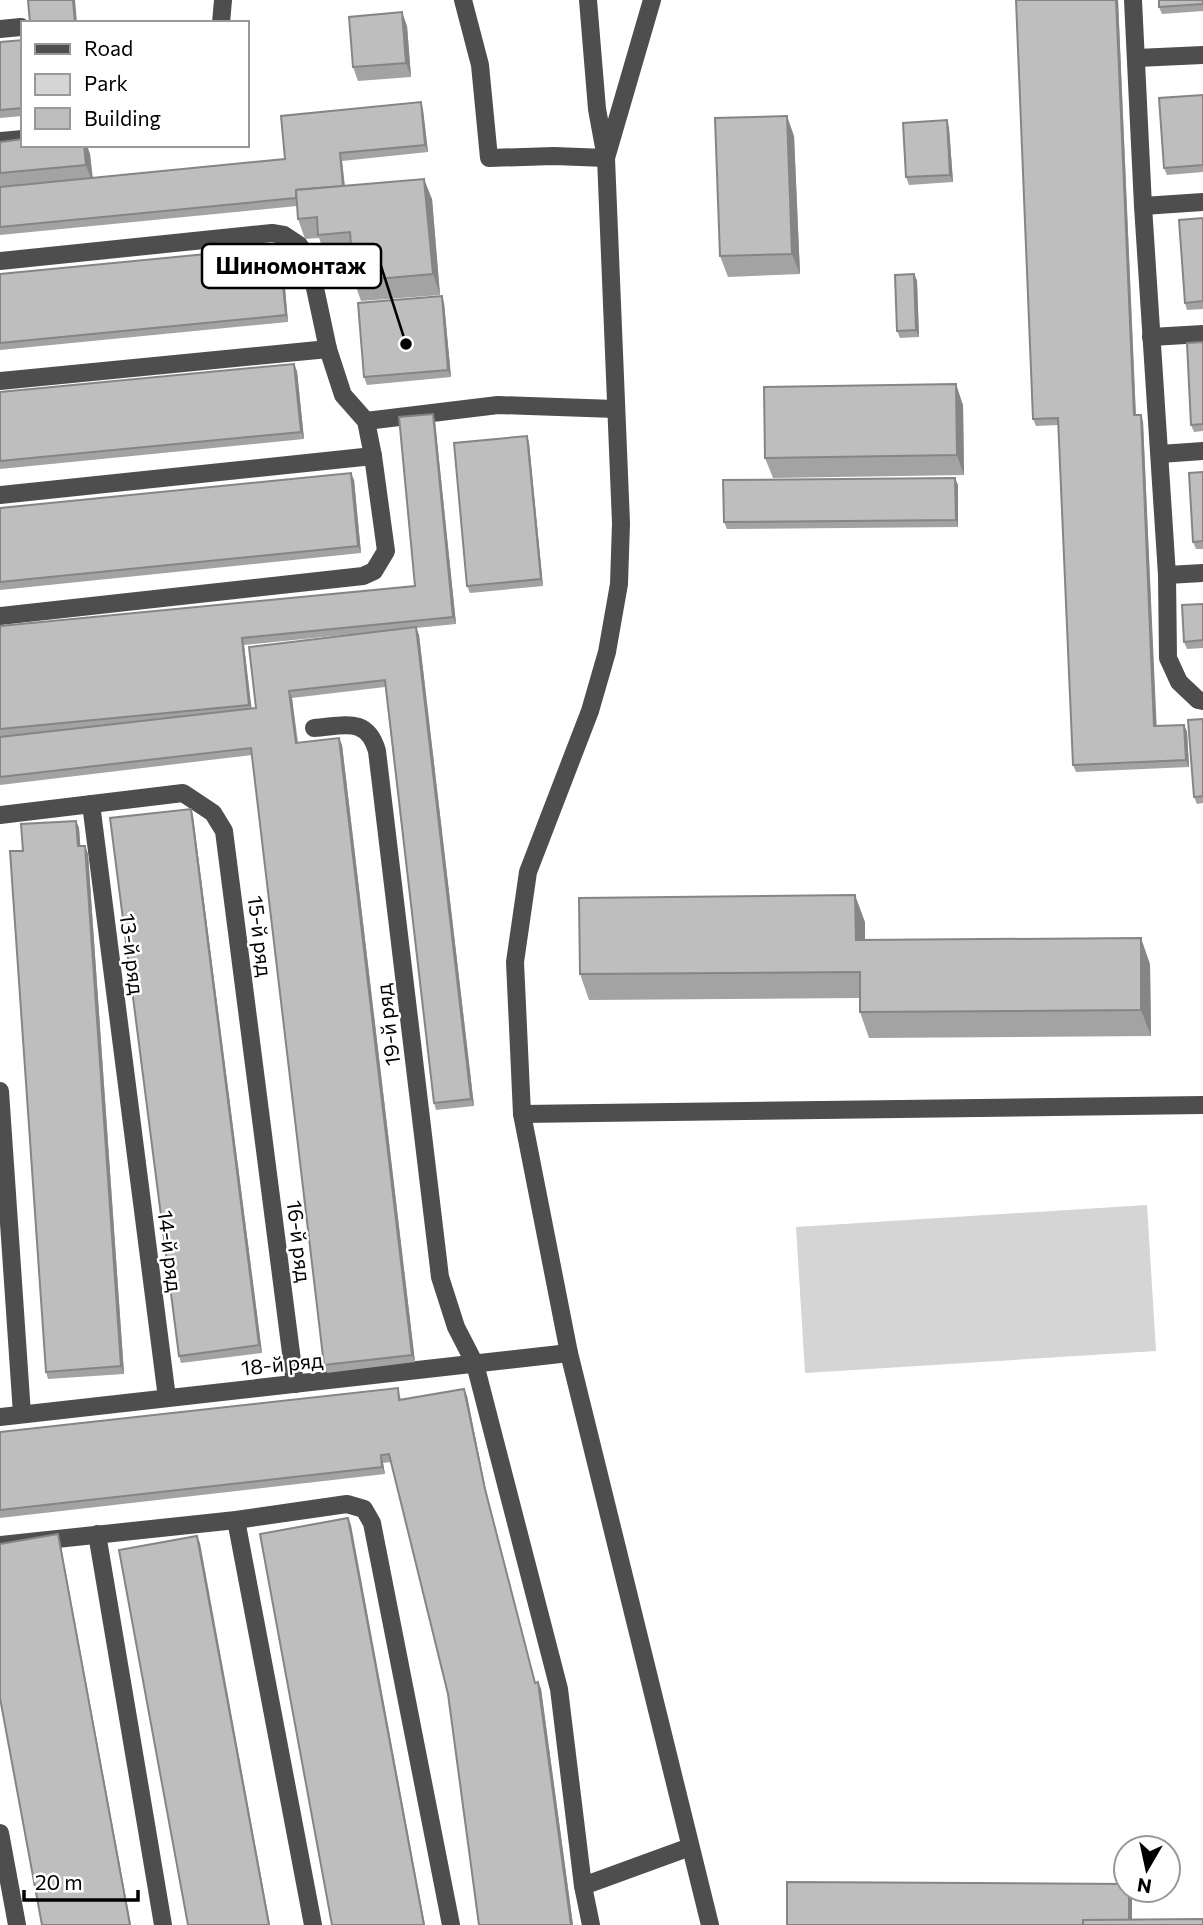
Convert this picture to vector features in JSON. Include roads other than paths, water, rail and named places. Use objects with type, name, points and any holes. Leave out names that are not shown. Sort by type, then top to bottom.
[{"type":"street","points":[[221,21],[223,0]]},
{"type":"street","points":[[463,0],[480,65],[489,158],[606,158]]},
{"type":"street","points":[[589,0],[597,109],[606,158],[621,523],[618,584],[609,639],[590,711],[528,872],[514,962],[522,1114],[569,1353],[710,1925]]},
{"type":"street","points":[[606,158],[652,0]]},
{"type":"street","points":[[1133,0],[1143,206],[1167,575],[1168,658],[1179,682],[1198,700],[1203,701]]},
{"type":"street","points":[[0,29],[21,27]]},
{"type":"street","points":[[1137,58],[1203,55]]},
{"type":"street","points":[[0,141],[21,139]]},
{"type":"street","points":[[1143,206],[1203,202]]},
{"type":"street","points":[[0,261],[272,233],[284,235],[299,245],[309,260],[328,349],[343,395],[366,421],[386,551],[374,571],[363,576],[0,616]]},
{"type":"street","points":[[1151,337],[1203,334]]},
{"type":"street","points":[[0,381],[328,349]]},
{"type":"street","points":[[366,421],[498,405],[615,409]]},
{"type":"street","points":[[1160,454],[1203,452]]},
{"type":"street","points":[[0,495],[373,456]]},
{"type":"street","points":[[1167,575],[1203,573]]},
{"type":"street","name":"19-й ряд","points":[[314,728],[352,725],[364,728],[373,737],[377,751],[440,1277],[456,1327],[475,1364]]},
{"type":"street","name":"15-й ряд","points":[[91,804],[183,793],[213,813],[225,831],[260,1104]]},
{"type":"street","points":[[0,815],[91,804]]},
{"type":"street","name":"13-й ряд","points":[[91,804],[130,1110]]},
{"type":"street","points":[[0,1091],[22,1414]]},
{"type":"street","name":"16-й ряд","points":[[260,1104],[295,1384]]},
{"type":"street","points":[[522,1114],[1203,1105]]},
{"type":"street","name":"14-й ряд","points":[[130,1110],[167,1398]]},
{"type":"street","name":"18-й ряд","points":[[0,1417],[569,1353]]},
{"type":"street","points":[[475,1364],[559,1689],[583,1886],[591,1925]]},
{"type":"street","points":[[0,1545],[236,1520],[347,1504],[364,1509],[372,1523],[451,1925]]},
{"type":"street","points":[[236,1520],[313,1925]]},
{"type":"street","points":[[97,1534],[163,1925]]},
{"type":"street","points":[[0,1833],[17,1925]]},
{"type":"street","points":[[583,1886],[690,1847]]},
{"type":"place","name":"Шиномонтаж","points":[[406,344]]}]
